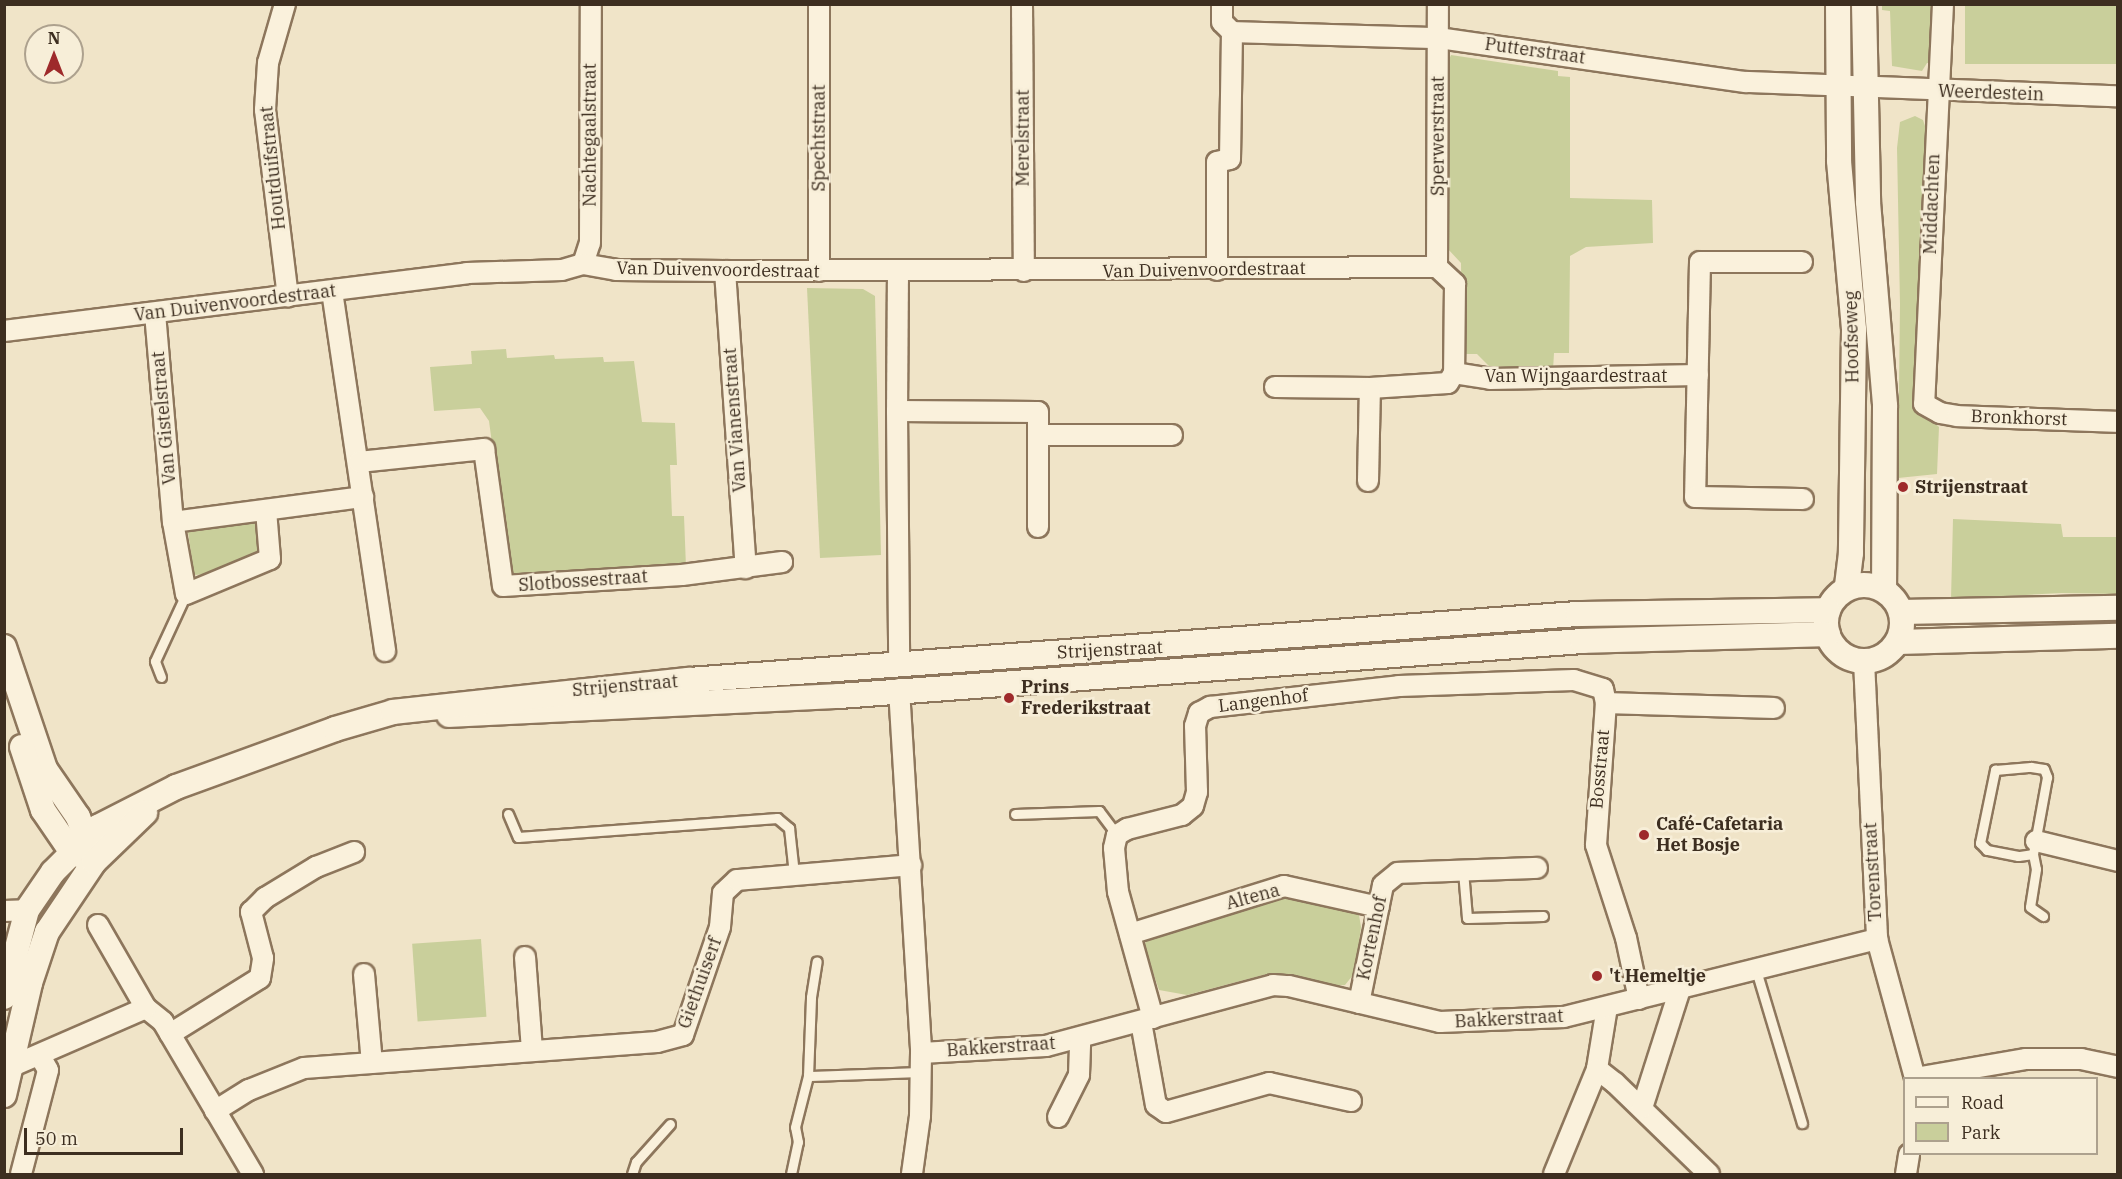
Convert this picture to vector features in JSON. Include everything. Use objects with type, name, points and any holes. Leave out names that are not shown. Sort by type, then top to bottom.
[{"type":"street","name":"Houtduifstraat","points":[[285,4],[268,63],[265,110],[288,297]]},
{"type":"street","name":"Nachtegaalstraat","points":[[583,264],[590,243],[591,4]]},
{"type":"street","name":"Spechtstraat","points":[[819,4],[819,272]]},
{"type":"street","name":"Merelstraat","points":[[1022,4],[1024,272]]},
{"type":"street","points":[[1217,270],[1217,162],[1230,159],[1232,32],[1222,22],[1222,4]]},
{"type":"street","name":"Sperwerstraat","points":[[1437,267],[1438,4]]},
{"type":"street","name":"Hoofseweg","points":[[1838,4],[1839,160],[1854,330],[1851,553],[1847,588]]},
{"type":"street","name":"Hoofseweg","points":[[1864,4],[1868,202],[1885,406],[1884,590]]},
{"type":"street","name":"Middachten","points":[[1924,404],[1943,4]]},
{"type":"street","name":"Putterstraat","points":[[1232,32],[1439,38],[1746,81],[1838,86]]},
{"type":"street","points":[[1838,86],[1864,88]]},
{"type":"street","name":"Weerdestein","points":[[1864,88],[2118,96]]},
{"type":"street","points":[[1802,262],[1700,262],[1695,497],[1803,499]]},
{"type":"street","name":"Van Duivenvoordestraat","points":[[4,331],[467,273],[562,270],[583,264],[616,270],[725,272],[1024,272],[1437,267]]},
{"type":"street","points":[[1275,387],[1370,388],[1448,383],[1454,372],[1455,284],[1437,267]]},
{"type":"street","name":"Van Vianenstraat","points":[[725,272],[746,568]]},
{"type":"street","points":[[898,272],[899,689],[922,1062],[912,1174]]},
{"type":"street","points":[[333,291],[385,651]]},
{"type":"street","name":"Van Gistelstraat","points":[[155,313],[173,522],[186,594]]},
{"type":"street","name":"Van Wijngaardestraat","points":[[1454,372],[1490,379],[1698,375]]},
{"type":"street","points":[[1368,481],[1370,388]]},
{"type":"street","name":"Bronkhorst","points":[[1924,404],[1940,413],[1958,416],[2118,422]]},
{"type":"street","points":[[897,411],[1038,412],[1038,527]]},
{"type":"street","points":[[1038,435],[1172,435]]},
{"type":"street","name":"Slotbossestraat","points":[[358,462],[484,449],[503,586],[746,568]]},
{"type":"street","points":[[173,522],[363,497]]},
{"type":"street","points":[[186,594],[270,559],[266,510]]},
{"type":"street","points":[[746,568],[782,562]]},
{"type":"street","points":[[1859,585],[1884,590],[1901,612],[1898,642],[1883,656],[1864,661],[1842,653],[1828,634],[1828,610],[1847,588],[1859,585]]},
{"type":"street","points":[[1901,612],[2118,608]]},
{"type":"street","name":"Strijenstraat","points":[[16,910],[79,844],[108,821],[176,787],[335,729],[393,712],[575,691],[899,664],[1578,614],[1828,610]]},
{"type":"street","name":"Strijenstraat","points":[[393,712],[478,717],[1582,641],[1828,634]]},
{"type":"street","points":[[1898,642],[2118,636]]},
{"type":"street","points":[[4,647],[45,769],[79,844]]},
{"type":"street","name":"Torenstraat","points":[[1864,661],[1877,939],[1915,1077]]},
{"type":"street","name":"Langenhof","points":[[1117,836],[1182,814],[1193,806],[1197,792],[1195,726],[1199,713],[1210,707],[1413,684],[1574,680],[1603,689],[1606,703]]},
{"type":"street","points":[[4,692],[43,810],[79,844],[94,862]]},
{"type":"street","name":"Bosstraat","points":[[1640,999],[1626,938],[1596,845],[1606,703],[1774,708]]},
{"type":"street","name":"Strijenstraat","points":[[4,1095],[30,983],[47,932],[94,862],[122,832],[176,787]]},
{"type":"street","points":[[1117,836],[1116,873],[1147,1020],[1156,1105],[1166,1112],[1269,1083],[1351,1101]]},
{"type":"street","points":[[2034,847],[2118,861]]},
{"type":"street","points":[[170,1034],[246,991],[260,978],[263,958],[251,912],[265,898],[316,867],[354,852]]},
{"type":"street","name":"Giethuiserf","points":[[215,1111],[285,1073],[304,1068],[657,1042],[683,1035],[720,927],[723,893],[737,880],[911,865]]},
{"type":"street","name":"Kortenhof","points":[[1359,1003],[1383,885],[1398,873],[1537,868]]},
{"type":"street","name":"Altena","points":[[1130,934],[1284,886],[1379,907]]},
{"type":"street","points":[[4,997],[16,910]]},
{"type":"street","points":[[98,926],[146,1008],[170,1034],[253,1174]]},
{"type":"street","name":"Bakkerstraat","points":[[922,1062],[1046,1046],[1080,1039],[1273,985],[1454,1023],[1564,1017],[1877,939]]},
{"type":"street","points":[[525,957],[532,1051]]},
{"type":"street","points":[[364,974],[372,1063]]},
{"type":"street","points":[[1642,1108],[1680,989]]},
{"type":"street","points":[[1554,1174],[1597,1069],[1607,1007]]},
{"type":"street","points":[[10,1067],[40,1056],[146,1008]]},
{"type":"street","name":"Bakkerstraat","points":[[1058,1117],[1079,1075],[1080,1039]]},
{"type":"street","points":[[21,1174],[48,1070],[40,1056]]},
{"type":"street","points":[[1921,1077],[2026,1059],[2059,1058],[2118,1066]]},
{"type":"street","points":[[1597,1069],[1642,1108],[1709,1174]]},
{"type":"street","points":[[1906,1174],[1909,1155]]},
{"type":"lane","points":[[161,677],[155,661],[186,594]]},
{"type":"lane","points":[[2034,847],[2018,856],[1988,850],[1980,843],[1995,770],[2044,769],[2047,777],[2034,847],[2036,869],[2030,907],[2043,916]]},
{"type":"lane","points":[[1015,814],[1100,811],[1117,836]]},
{"type":"lane","points":[[508,814],[518,837],[777,818],[789,828],[794,874]]},
{"type":"lane","points":[[1463,871],[1467,918],[1543,916]]},
{"type":"lane","points":[[791,1174],[798,1142],[795,1127],[808,1076],[811,997],[817,961]]},
{"type":"lane","points":[[1756,970],[1802,1123]]},
{"type":"lane","points":[[808,1076],[922,1062]]},
{"type":"lane","points":[[632,1174],[636,1162],[670,1124]]},
{"type":"green space","points":[[1882,5],[1937,5],[1935,63],[1927,63],[1922,71],[1892,66],[1890,11],[1882,10]]},
{"type":"green space","points":[[1965,5],[2117,5],[2117,64],[1965,64]]},
{"type":"green space","points":[[1451,55],[1558,71],[1558,76],[1570,77],[1570,198],[1652,200],[1653,243],[1586,247],[1570,256],[1569,353],[1554,353],[1553,370],[1489,366],[1477,354],[1462,354],[1461,263],[1447,248],[1447,64]]},
{"type":"green space","points":[[1915,116],[1923,120],[1928,135],[1922,411],[1939,427],[1937,474],[1898,478],[1900,304],[1897,148],[1900,122]]},
{"type":"green space","points":[[807,288],[863,289],[875,296],[881,555],[820,558]]},
{"type":"green space","points":[[506,349],[507,358],[554,355],[555,359],[603,357],[604,362],[634,361],[642,422],[675,423],[677,465],[670,465],[672,516],[684,516],[686,567],[521,576],[509,572],[489,421],[480,408],[434,411],[430,367],[472,364],[471,351]]},
{"type":"green space","points":[[1953,519],[2061,524],[2063,537],[2117,537],[2117,594],[2062,593],[1951,599]]},
{"type":"green space","points":[[260,522],[261,556],[226,573],[194,575],[188,532]]},
{"type":"green space","points":[[1294,897],[1359,915],[1361,927],[1357,958],[1353,975],[1345,985],[1328,986],[1267,974],[1187,995],[1159,990],[1144,945],[1151,935],[1271,899]]},
{"type":"green space","points":[[481,939],[486,1017],[418,1022],[412,944]]},
{"type":"place","name":"Strijenstraat","points":[[1903,487]]},
{"type":"place","name":"Prins Frederikstraat","points":[[1009,698]]},
{"type":"place","name":"Café-Cafetaria Het Bosje","points":[[1644,835]]},
{"type":"place","name":"'t Hemeltje","points":[[1597,976]]}]
